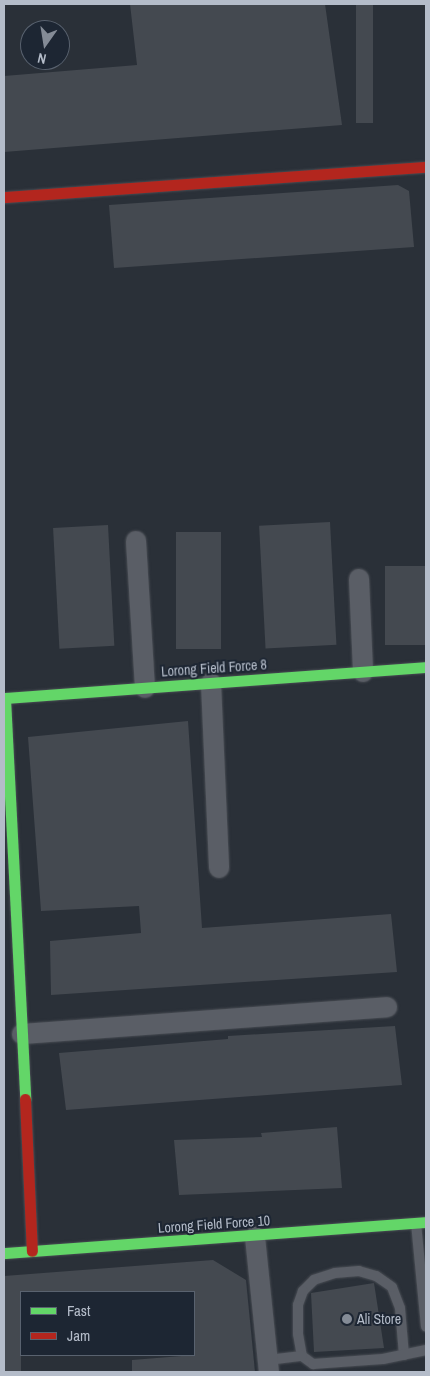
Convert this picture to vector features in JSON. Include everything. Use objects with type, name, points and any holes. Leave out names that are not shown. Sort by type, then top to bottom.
[{"type":"street","points":[[4,196],[426,167]]},
{"type":"street","points":[[136,541],[145,688]]},
{"type":"street","points":[[359,579],[363,672]]},
{"type":"street","name":"Lorong Field Force 8","points":[[4,698],[426,667]]},
{"type":"street","points":[[211,683],[219,868]]},
{"type":"street","points":[[4,698],[8,900],[22,1034],[32,1251]]},
{"type":"street","points":[[22,1034],[387,1007]]},
{"type":"street","name":"Lorong Field Force 10","points":[[4,1253],[255,1237],[421,1222]]},
{"type":"street","points":[[255,1237],[268,1366]]},
{"type":"lane","points":[[421,1222],[426,1327]]},
{"type":"lane","points":[[404,1355],[400,1308],[392,1288],[376,1276],[359,1272],[314,1280],[303,1291],[298,1305],[302,1356],[313,1364],[338,1364],[404,1355],[426,1350]]},
{"type":"lane","points":[[268,1366],[302,1356]]},
{"type":"building","points":[[130,4],[325,4],[342,125],[4,152],[4,76],[137,65]]},
{"type":"building","points":[[356,4],[373,4],[373,123],[356,123]]},
{"type":"building","points":[[398,185],[409,191],[414,247],[114,268],[109,205]]},
{"type":"building","points":[[330,522],[336,645],[266,649],[259,526]]},
{"type":"building","points":[[108,525],[114,646],[59,649],[53,528]]},
{"type":"building","points":[[176,532],[221,532],[221,649],[176,649]]},
{"type":"building","points":[[385,566],[426,566],[426,645],[385,645]]},
{"type":"building","points":[[188,721],[202,928],[391,914],[397,972],[51,995],[50,941],[141,933],[139,906],[41,911],[28,737]]},
{"type":"building","points":[[395,1026],[402,1085],[66,1110],[59,1053],[228,1039],[228,1036]]},
{"type":"building","points":[[337,1127],[342,1188],[179,1195],[174,1140],[262,1137],[261,1133]]},
{"type":"building","points":[[213,1260],[246,1280],[255,1372],[132,1372],[132,1360],[195,1356],[195,1291],[20,1291],[21,1372],[4,1372],[4,1276]]},
{"type":"building","name":"Ali Store","points":[[374,1283],[384,1348],[314,1352],[311,1293]]},
{"type":"traffic: fast","points":[[4,698],[426,667]]},
{"type":"traffic: fast","points":[[5,698],[25,1099]]},
{"type":"traffic: fast","points":[[4,1253],[426,1222]]},
{"type":"traffic: jam","points":[[4,197],[426,167]]},
{"type":"traffic: jam","points":[[25,1099],[32,1251]]},
{"type":"place","name":"Ali Store","points":[[347,1319]]}]
